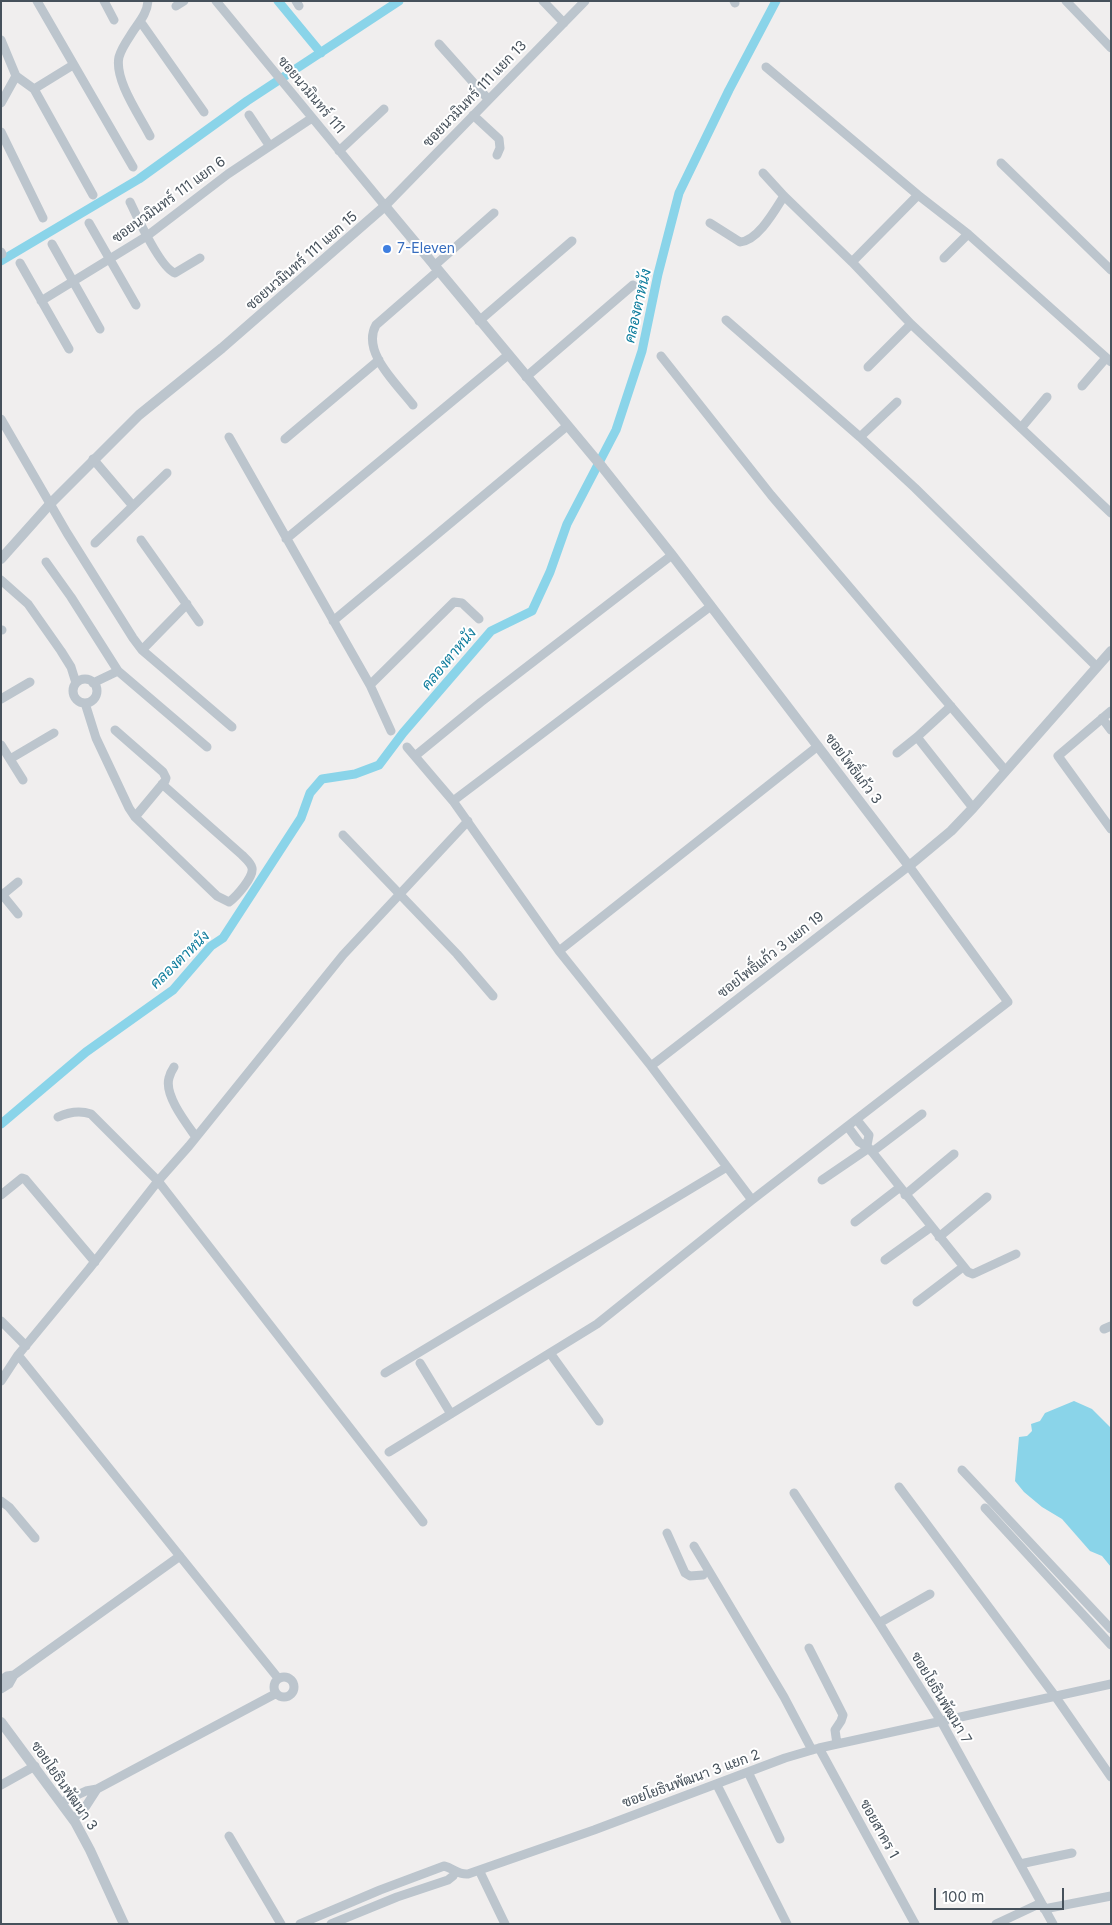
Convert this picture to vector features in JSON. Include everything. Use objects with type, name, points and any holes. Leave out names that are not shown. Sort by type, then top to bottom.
[{"type":"street","points":[[37,1],[133,166]]},
{"type":"street","points":[[104,1],[114,20]]},
{"type":"street","points":[[148,1],[145,13],[119,57],[119,68],[121,79],[129,97],[150,136]]},
{"type":"street","name":"ซอยนวมินทร์ 111","points":[[216,1],[385,206]]},
{"type":"street","points":[[543,1],[564,24]]},
{"type":"street","name":"ซอยนวมินทร์ 111 แยก 13","points":[[385,206],[585,1]]},
{"type":"street","points":[[1066,1],[1111,48]]},
{"type":"street","points":[[140,21],[204,112]]},
{"type":"street","points":[[1,40],[16,76],[34,89],[93,195]]},
{"type":"street","points":[[439,44],[488,99]]},
{"type":"street","points":[[34,89],[73,65]]},
{"type":"street","points":[[766,67],[918,195],[968,234],[1109,360],[1082,386]]},
{"type":"street","points":[[1,103],[16,76]]},
{"type":"street","points":[[339,151],[384,109]]},
{"type":"street","points":[[249,115],[270,145]]},
{"type":"street","points":[[473,115],[499,139],[500,148],[497,155]]},
{"type":"street","name":"ซอยนวมินทร์ 111 แยก 6","points":[[41,301],[147,236],[220,179],[312,118]]},
{"type":"street","points":[[1,132],[43,218]]},
{"type":"street","points":[[1001,163],[1111,270]]},
{"type":"street","points":[[763,173],[911,324],[1111,513]]},
{"type":"street","points":[[852,262],[918,195]]},
{"type":"street","points":[[710,223],[740,242],[744,242],[751,238],[770,218],[784,196]]},
{"type":"street","points":[[130,202],[147,236],[170,272],[180,271],[200,258]]},
{"type":"street","points":[[332,621],[566,426],[385,206]]},
{"type":"street","name":"ซอยนวมินทร์ 111 แยก 15","points":[[1,559],[93,459],[139,415],[248,326],[385,206]]},
{"type":"street","points":[[413,405],[374,353],[372,331],[376,325],[494,212]]},
{"type":"street","points":[[89,223],[136,305]]},
{"type":"street","points":[[944,258],[968,234]]},
{"type":"street","points":[[479,321],[572,241]]},
{"type":"street","points":[[52,244],[100,329]]},
{"type":"street","points":[[20,263],[69,349]]},
{"type":"street","points":[[526,377],[632,285]]},
{"type":"street","points":[[726,320],[860,437],[915,488],[1097,667]]},
{"type":"street","points":[[868,367],[911,324]]},
{"type":"street","points":[[286,538],[508,356]]},
{"type":"street","points":[[661,356],[771,495],[1005,770]]},
{"type":"street","points":[[285,439],[379,360]]},
{"type":"street","points":[[1021,428],[1047,398]]},
{"type":"street","points":[[860,437],[898,402]]},
{"type":"street","points":[[1,419],[50,504],[142,650],[232,727]]},
{"type":"street","name":"ซอยโพธิ์แก้ว 3","points":[[566,426],[603,468],[712,606],[909,866]]},
{"type":"street","points":[[229,437],[370,685],[392,731]]},
{"type":"street","points":[[93,459],[133,506]]},
{"type":"street","points":[[95,543],[167,473]]},
{"type":"street","points":[[141,540],[199,622]]},
{"type":"street","points":[[415,756],[481,702],[672,555]]},
{"type":"street","points":[[46,562],[71,597],[118,671],[207,747]]},
{"type":"street","points":[[1,580],[28,604],[71,668],[76,683],[74,695],[76,699],[85,703],[96,738],[135,817],[218,896],[229,902],[234,899],[250,879],[252,867],[242,855],[162,784]]},
{"type":"street","points":[[370,685],[454,602],[462,603],[479,619]]},
{"type":"street","points":[[142,650],[187,604]]},
{"type":"street","points":[[453,801],[712,606]]},
{"type":"street","points":[[389,1452],[597,1324],[752,1200],[1008,1002],[909,866],[951,831],[973,808],[1111,651]]},
{"type":"street","points":[[93,683],[118,671]]},
{"type":"street","points":[[76,683],[85,679],[93,683],[96,691],[95,696],[85,703]]},
{"type":"street","points":[[1,699],[30,682]]},
{"type":"street","points":[[897,753],[951,706]]},
{"type":"street","points":[[1111,711],[1058,756],[1111,829]]},
{"type":"street","points":[[1102,718],[1111,730]]},
{"type":"street","points":[[115,730],[163,772],[166,778],[135,817]]},
{"type":"street","points":[[10,759],[54,733]]},
{"type":"street","points":[[917,737],[973,808]]},
{"type":"street","points":[[1,745],[23,780]]},
{"type":"street","points":[[559,951],[818,746]]},
{"type":"street","points":[[407,747],[453,801],[559,951],[651,1066],[752,1200]]},
{"type":"street","points":[[1,1381],[18,1356],[158,1181],[196,1137],[343,955],[468,821]]},
{"type":"street","points":[[343,835],[400,892],[493,996]]},
{"type":"street","name":"ซอยโพธิ์แก้ว 3 แยก 19","points":[[651,1066],[909,866]]},
{"type":"street","points":[[18,882],[2,895],[18,914]]},
{"type":"street","points":[[174,1067],[169,1076],[168,1085],[172,1097],[196,1137]]},
{"type":"street","points":[[58,1117],[77,1112],[91,1114],[158,1181],[423,1522]]},
{"type":"street","points":[[822,1180],[922,1114]]},
{"type":"street","points":[[857,1120],[869,1135],[869,1149]]},
{"type":"street","points":[[848,1127],[859,1142],[869,1149],[968,1272],[973,1274],[1016,1254]]},
{"type":"street","points":[[855,1222],[954,1154]]},
{"type":"street","points":[[385,1374],[727,1167]]},
{"type":"street","points":[[1,1195],[22,1178],[25,1179],[95,1262]]},
{"type":"street","points":[[939,1237],[987,1197]]},
{"type":"street","points":[[885,1260],[931,1227]]},
{"type":"street","points":[[917,1302],[963,1267]]},
{"type":"street","points":[[1,1321],[26,1346]]},
{"type":"street","points":[[550,1353],[599,1421]]},
{"type":"street","points":[[18,1356],[278,1678]]},
{"type":"street","points":[[420,1363],[451,1414]]},
{"type":"street","points":[[962,1470],[1111,1629]]},
{"type":"street","points":[[899,1487],[1055,1696],[1110,1774]]},
{"type":"street","name":"ซอยโยธินพัฒนา 7","points":[[794,1493],[941,1721],[1053,1924]]},
{"type":"street","points":[[1,1501],[9,1507],[35,1538]]},
{"type":"street","points":[[985,1508],[1111,1645]]},
{"type":"street","points":[[666,1533],[685,1573],[690,1576],[703,1575]]},
{"type":"street","name":"ซอยสาคร 1","points":[[694,1546],[815,1749],[915,1924]]},
{"type":"street","points":[[1,1689],[8,1684],[14,1675],[180,1556]]},
{"type":"street","points":[[879,1623],[930,1594]]},
{"type":"street","points":[[809,1648],[843,1715],[842,1721],[835,1730],[837,1744]]},
{"type":"street","points":[[1,1680],[7,1676],[14,1675]]},
{"type":"street","points":[[62,1802],[86,1791],[97,1789],[275,1694],[287,1697],[291,1695],[294,1687],[290,1679],[287,1677],[278,1678],[273,1685],[275,1694]]},
{"type":"street","name":"ซอยโยธินพัฒนา 3 แยก 2","points":[[300,1924],[380,1890],[444,1866],[450,1867],[461,1874],[479,1870],[815,1749],[1111,1684]]},
{"type":"street","name":"ซอยโยธินพัฒนา 3","points":[[1,1722],[73,1819],[90,1850],[124,1924]]},
{"type":"street","points":[[1,1785],[35,1766]]},
{"type":"street","points":[[748,1772],[780,1839]]},
{"type":"street","points":[[717,1784],[787,1924]]},
{"type":"street","points":[[73,1819],[86,1806],[97,1789]]},
{"type":"street","points":[[229,1836],[281,1924]]},
{"type":"street","points":[[1020,1864],[1072,1854]]},
{"type":"street","points":[[479,1870],[505,1924]]},
{"type":"street","points":[[331,1924],[397,1897],[448,1880],[455,1871]]},
{"type":"street","points":[[996,1924],[1043,1906],[1111,1896]]},
{"type":"water","points":[[1074,1401],[1092,1409],[1111,1428],[1111,1567],[1102,1556],[1090,1551],[1062,1519],[1042,1507],[1024,1492],[1015,1481],[1019,1437],[1027,1436],[1032,1431],[1031,1424],[1040,1421],[1045,1413]]},
{"type":"waterway","points":[[278,1],[321,53]]},
{"type":"waterway","points":[[1,261],[139,179],[247,101],[399,1]]},
{"type":"waterway","name":"คลองตาหนัง","points":[[1,1124],[86,1052],[173,990],[211,946],[223,938],[301,818],[310,793],[322,779],[355,774],[379,765],[403,733],[491,631],[532,611],[550,572],[567,524],[616,430],[642,351],[658,274],[679,193],[729,90],[776,1]]},
{"type":"place","name":"7-Eleven","points":[[387,249]]}]
